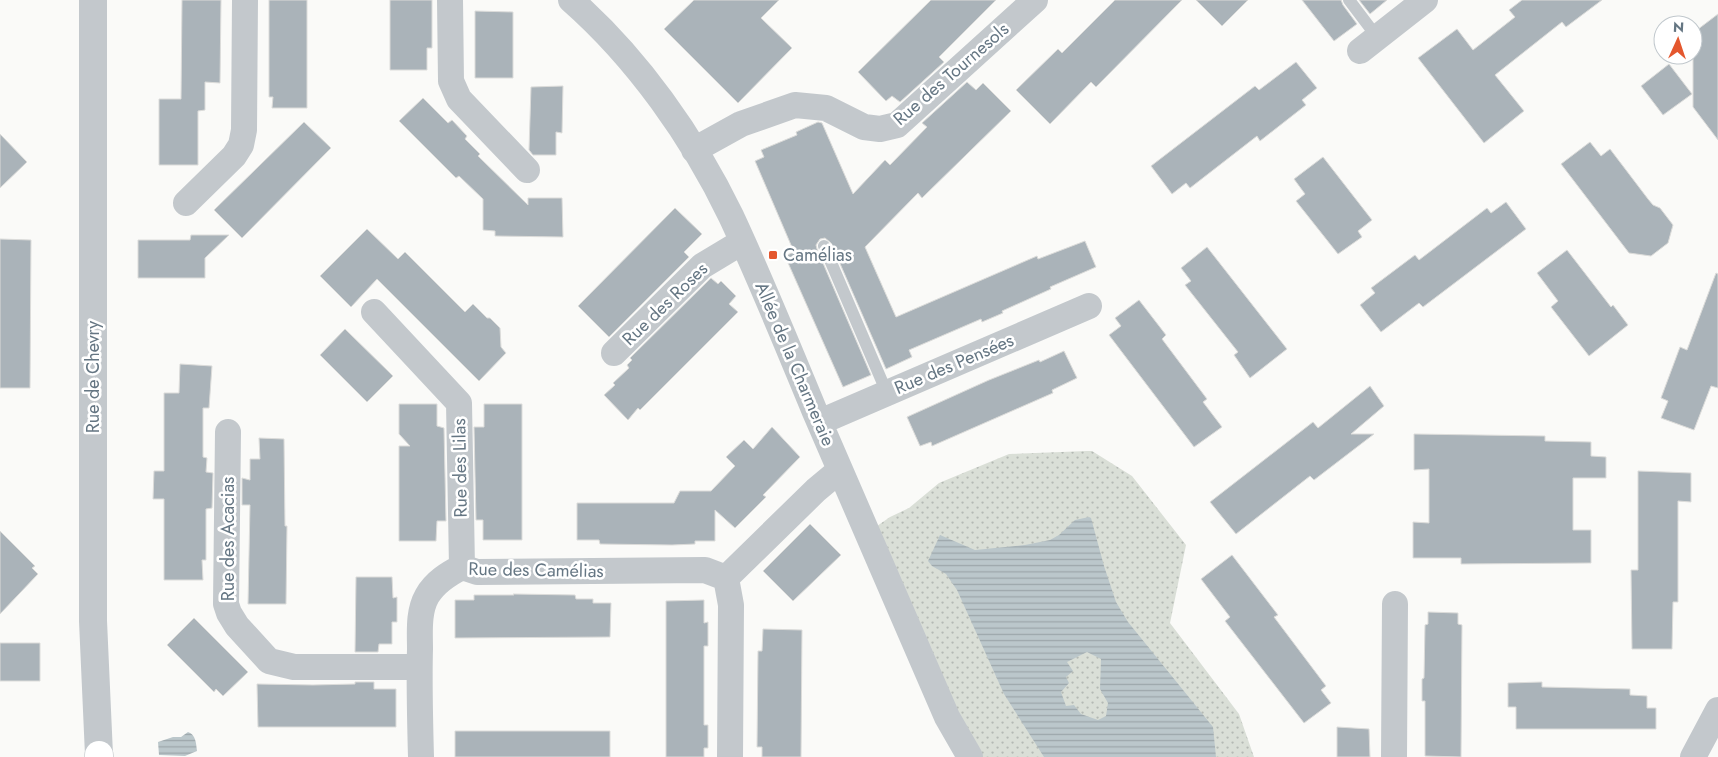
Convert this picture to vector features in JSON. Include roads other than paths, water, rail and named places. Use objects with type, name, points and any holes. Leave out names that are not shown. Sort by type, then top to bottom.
[{"type":"street","name":"Rue de Chevry","points":[[93,0],[93,621],[99,756]]},
{"type":"street","points":[[186,203],[234,156],[241,145],[244,130],[245,0]]},
{"type":"street","points":[[450,0],[451,81],[459,99],[528,170]]},
{"type":"street","name":"Allée de la Charmeraie","points":[[571,0],[616,45],[663,103],[694,150],[722,200],[742,242],[947,717],[970,757]]},
{"type":"street","name":"Rue des Tournesols","points":[[694,150],[741,124],[795,105],[826,108],[864,127],[880,129],[897,125],[1035,0]]},
{"type":"street","points":[[1369,44],[1425,0]]},
{"type":"street","name":"Rue des Roses","points":[[614,352],[702,266],[742,242]]},
{"type":"street","name":"Rue des Pensées","points":[[820,422],[1089,306]]},
{"type":"street","name":"Rue des Lilas","points":[[374,312],[459,403],[462,567]]},
{"type":"street","name":"Rue des Acacias","points":[[228,432],[226,604],[237,626],[268,660],[294,667],[419,666]]},
{"type":"street","points":[[730,757],[731,605],[726,578],[816,490],[840,470]]},
{"type":"street","name":"Rue des Camélias","points":[[421,757],[420,616],[433,587],[441,579],[462,567],[478,572],[705,570],[726,578]]},
{"type":"street","points":[[1394,757],[1395,604]]},
{"type":"street","points":[[1693,757],[1718,710]]},
{"type":"lane","points":[[1348,0],[1369,44]]},
{"type":"lane","points":[[824,246],[887,393]]},
{"type":"place","name":"Camélias","points":[[773,255]]}]
